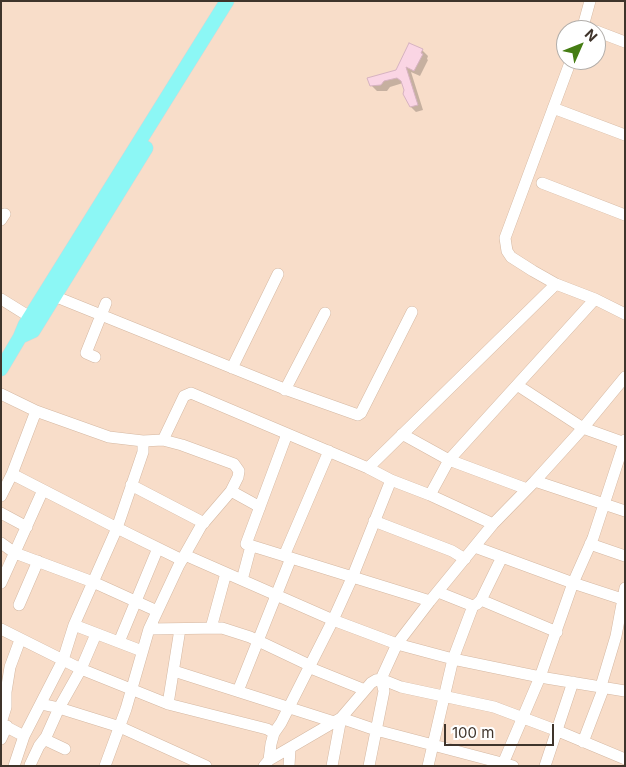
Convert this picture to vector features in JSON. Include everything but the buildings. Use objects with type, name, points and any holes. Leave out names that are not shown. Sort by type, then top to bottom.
[{"type":"main road","points":[[1,369],[30,317],[226,1]]},
{"type":"main road","points":[[20,338],[33,331],[237,1]]},
{"type":"street","points":[[584,20],[590,1]]},
{"type":"street","points":[[606,34],[625,42]]},
{"type":"street","points":[[567,70],[505,238],[507,251],[511,257],[556,284],[595,299],[624,313]]},
{"type":"street","points":[[553,108],[625,134]]},
{"type":"street","points":[[542,183],[625,214]]},
{"type":"street","points":[[232,368],[278,274]]},
{"type":"street","points":[[368,468],[556,284]]},
{"type":"street","points":[[54,296],[286,390],[358,415],[362,413],[412,312]]},
{"type":"street","points":[[1,299],[30,317]]},
{"type":"street","points":[[430,495],[449,460],[595,299]]},
{"type":"street","points":[[95,357],[86,353],[106,303]]},
{"type":"street","points":[[286,390],[325,313]]},
{"type":"street","points":[[369,766],[384,692],[381,679],[397,644],[493,524],[583,428],[620,392],[625,377]]},
{"type":"street","points":[[174,671],[289,707],[506,765],[521,718],[540,677],[573,583],[590,544],[624,442],[583,428],[517,385]]},
{"type":"street","points":[[163,440],[184,396],[191,393],[329,451],[493,524]]},
{"type":"street","points":[[1,394],[36,411],[110,436],[142,441],[163,440],[182,445],[234,464],[239,471],[231,491],[204,523],[184,557],[149,629],[120,727],[105,766]]},
{"type":"street","points":[[1,496],[12,474],[36,411]]},
{"type":"street","points":[[287,434],[246,544],[430,601]]},
{"type":"street","points":[[402,434],[449,460],[625,511]]},
{"type":"street","points":[[14,766],[24,736],[62,660],[74,625],[117,528],[143,452],[142,441]]},
{"type":"street","points":[[238,692],[276,595],[287,557],[329,451]]},
{"type":"street","points":[[12,474],[158,548],[226,573],[333,620],[397,644],[453,659],[540,677],[625,691]]},
{"type":"street","points":[[266,763],[274,733],[281,723],[308,666],[333,620],[391,480]]},
{"type":"street","points":[[131,485],[204,523]]},
{"type":"street","points":[[1,583],[43,490]]},
{"type":"street","points":[[231,491],[260,507]]},
{"type":"street","points":[[1,513],[27,527]]},
{"type":"street","points":[[374,521],[452,551],[465,559]]},
{"type":"street","points":[[1,543],[15,553],[93,582],[158,611]]},
{"type":"street","points":[[590,544],[625,556]]},
{"type":"street","points":[[242,580],[251,546]]},
{"type":"street","points":[[475,547],[623,600]]},
{"type":"street","points":[[118,642],[158,548]]},
{"type":"street","points":[[428,766],[453,659],[477,603],[502,557]]},
{"type":"street","points":[[19,604],[38,561]]},
{"type":"street","points":[[211,628],[226,573]]},
{"type":"street","points":[[584,742],[616,636],[625,588]]},
{"type":"street","points":[[438,592],[477,603],[557,632]]},
{"type":"street","points":[[74,625],[142,651]]},
{"type":"street","points":[[149,629],[222,628],[257,641],[364,690]]},
{"type":"street","points":[[1,629],[81,669],[168,704],[267,729],[274,733]]},
{"type":"street","points":[[168,704],[180,629]]},
{"type":"street","points":[[30,765],[81,669],[96,634]]},
{"type":"street","points":[[1,739],[10,667],[20,640]]},
{"type":"street","points":[[266,763],[337,720],[371,683],[381,679],[401,686],[494,707],[625,759],[623,766]]},
{"type":"street","points":[[545,766],[574,682]]},
{"type":"street","points":[[41,704],[120,727],[206,766]]},
{"type":"street","points":[[332,766],[337,720]]},
{"type":"street","points":[[3,724],[24,736]]},
{"type":"street","points":[[46,737],[48,741],[65,749]]},
{"type":"street","points":[[289,766],[290,749]]},
{"type":"shaded area","points":[[1,1],[625,1],[625,766],[1,766]]}]
